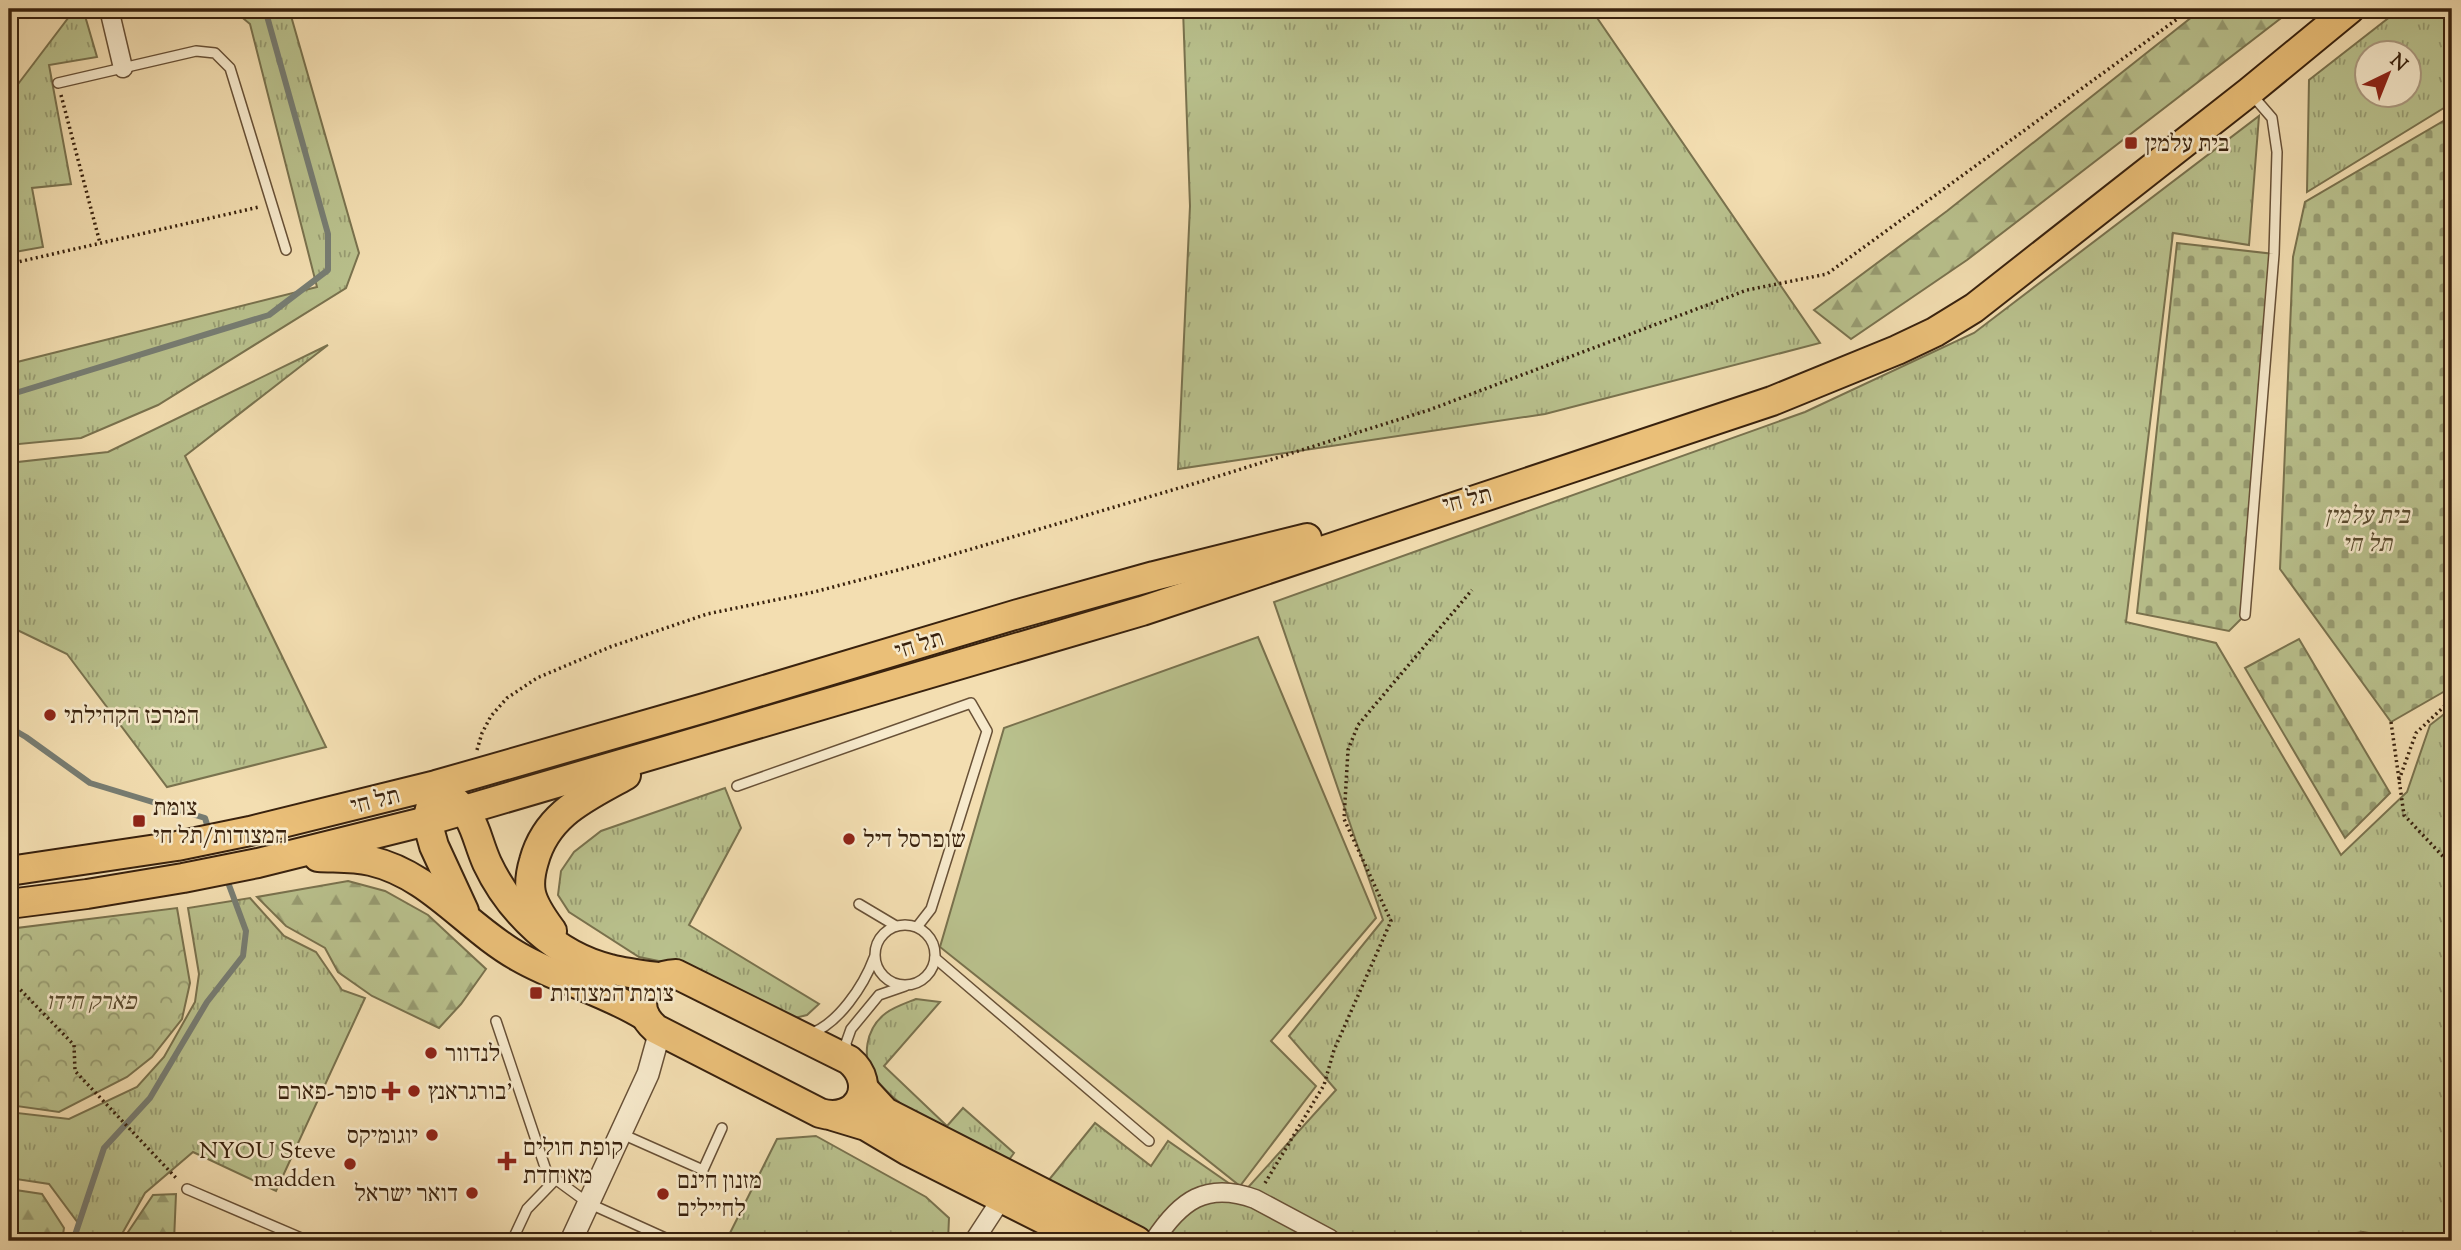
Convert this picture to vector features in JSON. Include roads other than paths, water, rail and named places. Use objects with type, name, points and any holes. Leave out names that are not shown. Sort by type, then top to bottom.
[{"type":"highway","points":[[1504,490],[1772,401],[1897,351],[1935,332],[2006,284],[2350,9]]},
{"type":"highway","name":"תל חי","points":[[9,904],[183,878],[427,821],[1142,611],[1504,490]]},
{"type":"highway","name":"תל חי","points":[[9,870],[177,846],[250,831],[436,785],[1141,580],[1504,490]]},
{"type":"highway","points":[[563,948],[540,914],[531,893],[531,872],[537,850],[551,824],[573,805],[670,750]]},
{"type":"highway","points":[[477,928],[460,906],[434,846],[427,821],[436,785],[466,810],[486,862],[517,912],[563,948],[579,958],[609,969],[658,977],[676,974],[685,977],[849,1060],[862,1075],[863,1088],[857,1104],[850,1111],[833,1116]]},
{"type":"highway","points":[[284,856],[372,861],[397,870],[422,883],[477,928],[520,958],[619,1000],[663,1030],[820,1113],[866,1126],[908,1151],[1087,1241]]},
{"type":"highway","points":[[658,977],[645,990],[642,1007],[663,1030]]},
{"type":"highway","points":[[863,1088],[885,1112],[1137,1241]]},
{"type":"street","points":[[109,9],[123,68]]},
{"type":"street","points":[[571,1241],[648,1074],[663,1030]]},
{"type":"street","points":[[1154,1241],[1175,1211],[1189,1201],[1219,1193],[1245,1195],[1255,1199],[1330,1239]]},
{"type":"street","points":[[974,1241],[1002,1198]]},
{"type":"lane","points":[[58,83],[196,51],[215,53],[230,68],[286,250]]},
{"type":"lane","points":[[2245,615],[2274,254],[2277,152],[2273,118],[2249,92]]},
{"type":"lane","points":[[737,786],[971,703],[987,731],[930,909],[917,927]]},
{"type":"lane","points":[[859,904],[896,926]]},
{"type":"lane","points":[[802,1036],[814,1033],[833,1022],[866,978],[879,938],[886,931],[896,926],[917,927],[929,938],[935,958],[926,977],[915,984],[905,985],[885,979],[874,958]]},
{"type":"lane","points":[[935,958],[1149,1141]]},
{"type":"lane","points":[[849,1060],[846,1043],[851,1029],[879,995],[905,985]]},
{"type":"lane","points":[[496,1021],[547,1172],[589,1203],[672,1241]]},
{"type":"lane","points":[[621,1133],[703,1170],[722,1128]]},
{"type":"lane","points":[[512,1241],[527,1209],[556,1179]]},
{"type":"lane","points":[[187,1189],[308,1241]]},
{"type":"waterway","points":[[9,395],[269,315],[328,270],[328,234],[265,9]]},
{"type":"waterway","points":[[9,727],[90,783],[205,818],[209,831]]},
{"type":"waterway","points":[[73,1241],[104,1148],[150,1098],[207,1002],[243,956],[246,931],[226,877]]},
{"type":"place","name":"בית עלמין","points":[[2131,143]]},
{"type":"place","name":"המרכז הקהילתי","points":[[50,715]]},
{"type":"place","name":"צומת המצודות/תל חי","points":[[139,821]]},
{"type":"place","name":"שופרסל דיל","points":[[849,839]]},
{"type":"place","name":"צומת המצודות","points":[[536,993]]},
{"type":"place","name":"לנדוור","points":[[431,1053]]},
{"type":"place","name":"סופר-פארם","points":[[391,1091]]},
{"type":"place","name":"בורגראנץ'","points":[[414,1091]]},
{"type":"place","name":"יוגומיקס","points":[[432,1135]]},
{"type":"place","name":"קופת חולים מאוחדת","points":[[507,1161]]},
{"type":"place","name":"NYOU Steve madden","points":[[350,1164]]},
{"type":"place","name":"דואר ישראל","points":[[472,1193]]},
{"type":"place","name":"מזנון חינם לחיילים","points":[[663,1194]]},
{"type":"park label","name":"בית עלמין תל חי","points":[[2367,529]]},
{"type":"park label","name":"פארק חידו","points":[[91,1001]]}]
